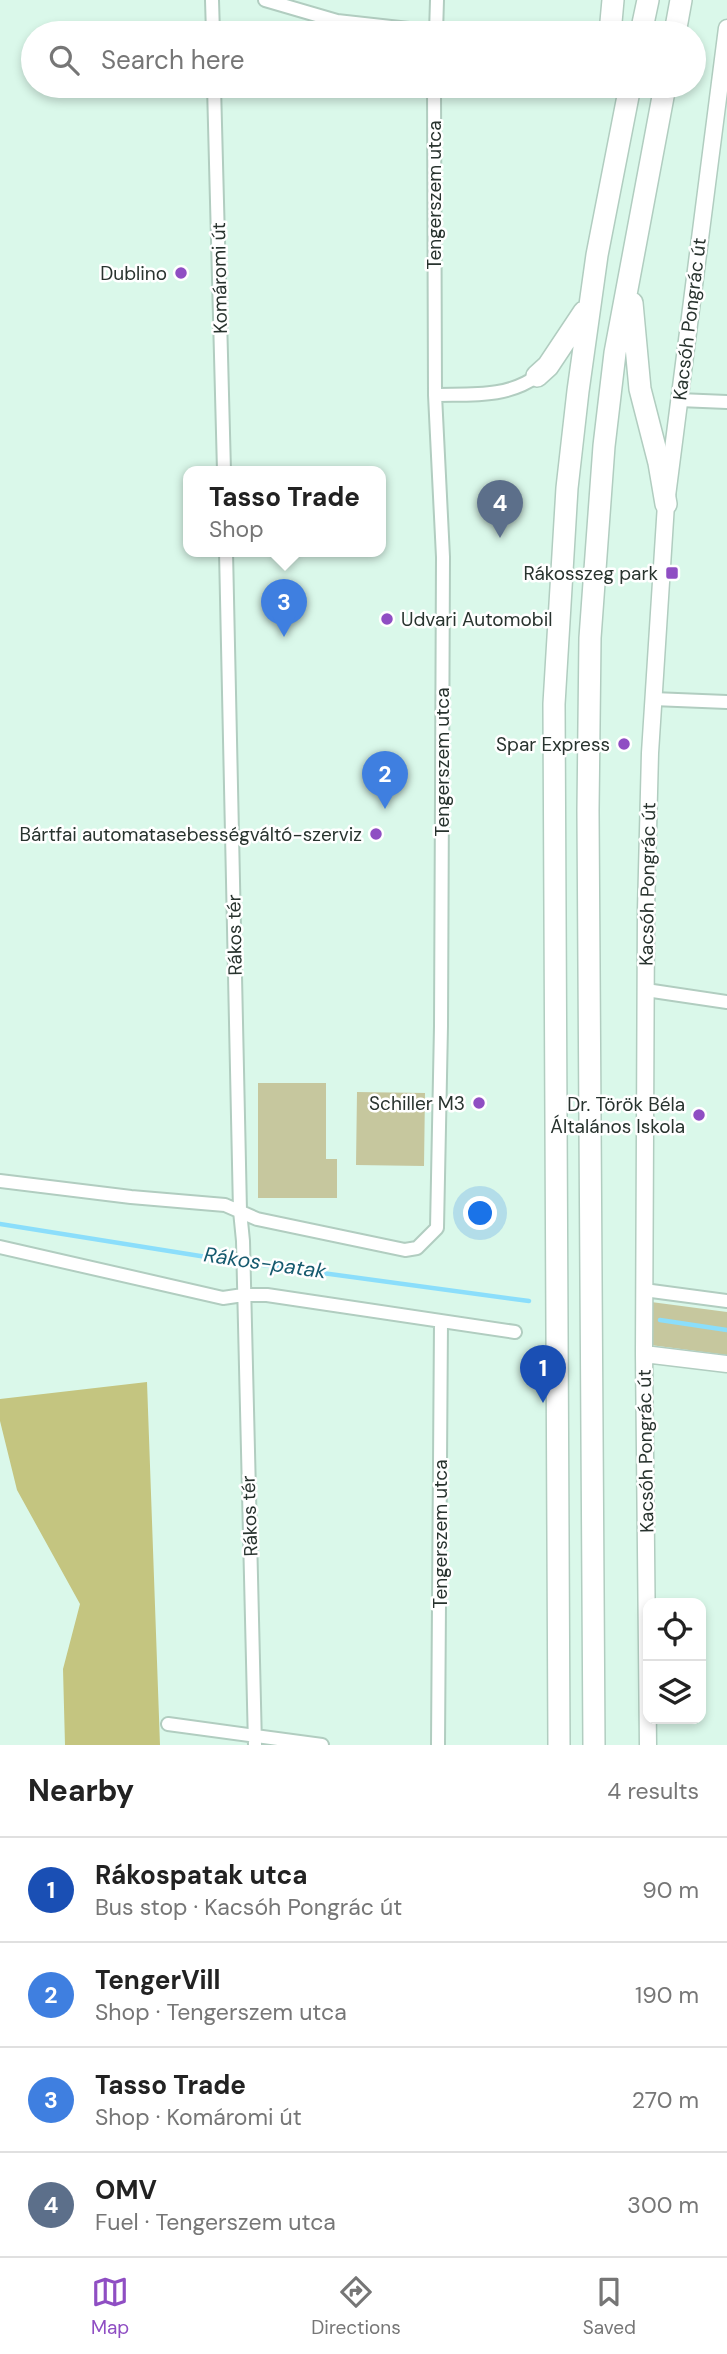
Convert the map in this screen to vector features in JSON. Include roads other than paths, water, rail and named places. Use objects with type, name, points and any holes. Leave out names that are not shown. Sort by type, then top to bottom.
[{"type":"main road","points":[[611,21],[613,0]]},
{"type":"main road","points":[[644,21],[648,0]]},
{"type":"main road","points":[[677,21],[681,0]]},
{"type":"main road","points":[[616,98],[622,123]]},
{"type":"main road","points":[[559,1745],[554,704],[566,488],[589,304],[627,98]]},
{"type":"main road","points":[[594,1745],[588,710],[590,638],[604,446],[615,353],[663,98]]},
{"type":"main road","points":[[630,270],[640,389],[659,463],[666,504]]},
{"type":"main road","points":[[537,376],[548,366],[569,337],[589,304]]},
{"type":"street","points":[[212,0],[213,21]]},
{"type":"street","points":[[265,0],[337,21]]},
{"type":"street","points":[[436,21],[437,0]]},
{"type":"street","name":"Kacsóh Pongrác út","points":[[648,1745],[644,1354],[646,990],[653,699],[666,504],[722,101],[727,28]]},
{"type":"street","name":"Komáromi út","points":[[214,98],[224,466]]},
{"type":"street","name":"Tengerszem utca","points":[[240,1211],[257,1219],[405,1250],[417,1248],[437,1228],[443,558],[435,395],[434,98]]},
{"type":"street","points":[[435,395],[504,392],[537,376]]},
{"type":"street","points":[[679,400],[727,402]]},
{"type":"street","name":"Rákos tér","points":[[226,557],[255,1741]]},
{"type":"street","points":[[653,699],[727,702]]},
{"type":"street","points":[[646,990],[727,1002]]},
{"type":"street","points":[[0,1181],[225,1205],[240,1211]]},
{"type":"street","points":[[0,1247],[223,1298],[267,1296],[514,1332]]},
{"type":"street","points":[[645,1290],[727,1301]]},
{"type":"street","name":"Tengerszem utca","points":[[438,1745],[441,1322]]},
{"type":"street","points":[[644,1354],[727,1364]]},
{"type":"street","points":[[168,1724],[255,1741],[322,1745]]},
{"type":"waterway","name":"Rákos-patak","points":[[0,1224],[219,1259],[529,1301]]},
{"type":"waterway","name":"Rákos-patak","points":[[660,1320],[727,1330]]},
{"type":"place","name":"Dublino","points":[[181,273]]},
{"type":"place","name":"OMV","points":[[500,538]]},
{"type":"place","name":"Rákosszeg park","points":[[672,573]]},
{"type":"place","name":"Udvari Automobil","points":[[387,619]]},
{"type":"place","name":"Tasso Trade","points":[[284,637]]},
{"type":"place","name":"Spar Express","points":[[624,744]]},
{"type":"place","name":"TengerVill","points":[[385,809]]},
{"type":"place","name":"Bártfai automatasebességváltó-szerviz","points":[[376,834]]},
{"type":"place","name":"Schiller M3","points":[[479,1103]]},
{"type":"place","name":"Dr. Török Béla Általános Iskola","points":[[699,1115]]},
{"type":"place","name":"Rákospatak utca","points":[[543,1403]]}]
